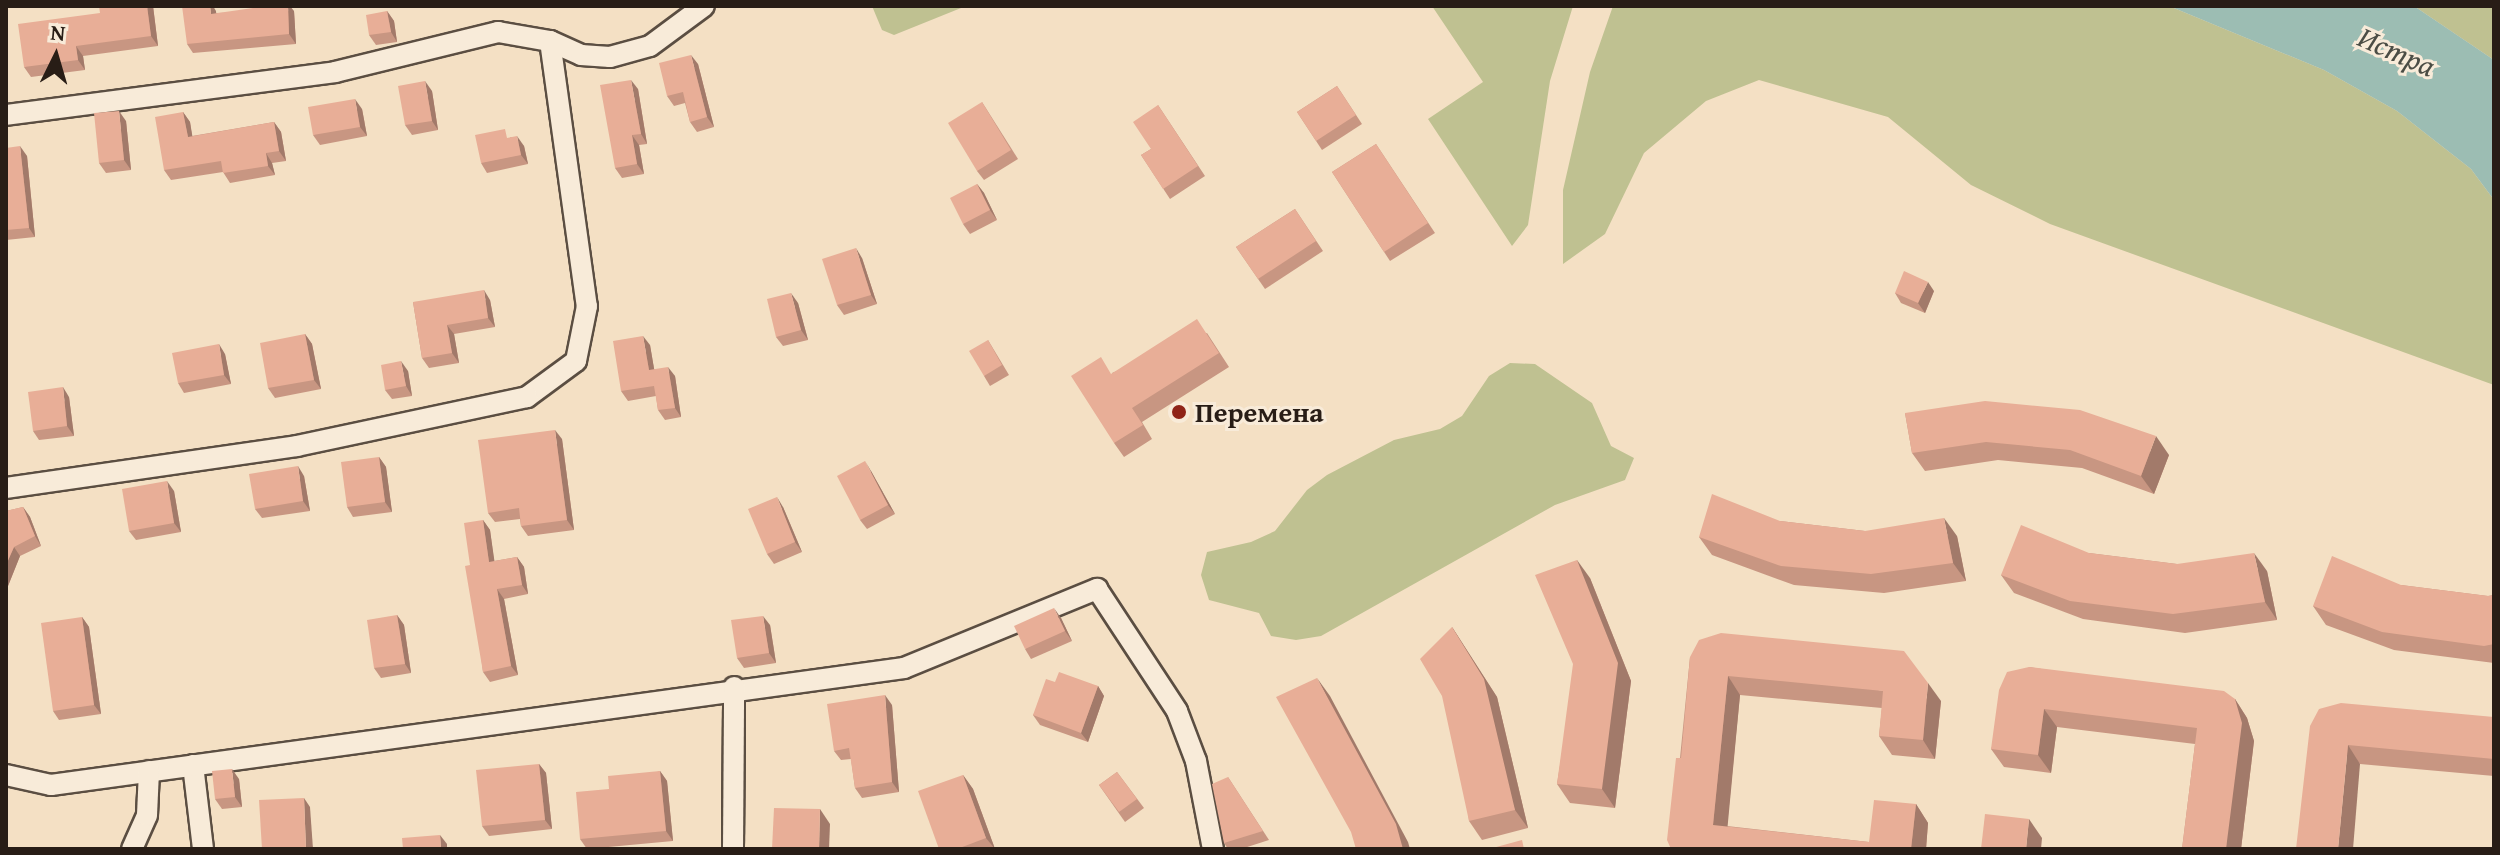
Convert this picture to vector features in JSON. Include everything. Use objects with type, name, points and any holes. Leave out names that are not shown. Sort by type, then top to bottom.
[{"type":"street","points":[[6,115],[335,72],[498,32],[550,41],[581,55],[610,57],[650,46],[704,6]]},
{"type":"street","points":[[6,488],[297,446],[511,401],[527,397],[576,361],[587,306],[550,41]]},
{"type":"street","points":[[6,775],[51,785],[734,687],[810,683],[904,668],[1097,589],[1177,711],[1196,761],[1213,849]]},
{"type":"street","points":[[733,849],[734,687]]},
{"type":"street","points":[[193,765],[203,849]]},
{"type":"street","points":[[132,849],[147,815],[149,771]]},
{"type":"green space","points":[[872,6],[966,6],[894,35],[882,30]]},
{"type":"green space","points":[[1432,6],[1573,6],[1550,81],[1528,225],[1512,246],[1428,119],[1483,82]]},
{"type":"green space","points":[[1613,6],[2169,6],[2324,70],[2397,111],[2471,169],[2494,200],[2494,385],[2050,224],[1971,185],[1888,117],[1759,80],[1706,101],[1644,153],[1605,234],[1563,264],[1563,190],[1590,72]]},
{"type":"green space","points":[[2414,6],[2494,6],[2494,60],[2448,29]]},
{"type":"green space","points":[[1510,363],[1535,364],[1592,403],[1611,446],[1634,458],[1625,480],[1555,505],[1321,636],[1296,640],[1271,636],[1259,613],[1209,600],[1201,575],[1207,552],[1251,542],[1275,531],[1307,490],[1327,475],[1394,440],[1440,429],[1462,416],[1489,376]]},
{"type":"water","name":"Истра","points":[[2169,6],[2414,6],[2494,60],[2494,200],[2471,169],[2397,111],[2324,70]]},
{"type":"building","points":[[99,6],[147,6],[151,36],[76,46],[78,60],[24,67],[18,24],[100,13]]},
{"type":"building","points":[[182,6],[210,6],[211,14],[253,6],[288,6],[289,34],[187,44]]},
{"type":"building","points":[[387,11],[391,32],[369,35],[366,15]]},
{"type":"building","points":[[691,55],[707,117],[690,122],[683,92],[667,96],[659,63]]},
{"type":"building","points":[[631,80],[641,134],[632,135],[637,164],[615,168],[600,85]]},
{"type":"building","points":[[425,81],[432,121],[405,125],[398,86]]},
{"type":"building","points":[[1337,86],[1356,115],[1316,141],[1297,112]]},
{"type":"building","points":[[355,99],[360,127],[313,135],[308,107]]},
{"type":"building","points":[[982,102],[1011,150],[977,171],[948,123]]},
{"type":"building","points":[[1158,105],[1198,166],[1163,189],[1141,155],[1151,149],[1133,122]]},
{"type":"building","points":[[119,111],[124,160],[99,163],[94,113]]},
{"type":"building","points":[[183,112],[188,137],[274,122],[279,151],[266,153],[268,166],[223,173],[221,161],[164,170],[155,117]]},
{"type":"building","points":[[505,129],[507,138],[517,136],[521,155],[481,163],[475,135]]},
{"type":"building","points":[[1376,144],[1428,223],[1384,252],[1332,172]]},
{"type":"building","points":[[20,146],[29,228],[6,230],[6,148]]},
{"type":"building","points":[[977,184],[990,210],[963,224],[950,198]]},
{"type":"building","points":[[1295,209],[1316,241],[1258,279],[1236,247]]},
{"type":"building","points":[[856,248],[871,295],[837,305],[822,259]]},
{"type":"building","points":[[1904,271],[1928,282],[1918,303],[1895,293]]},
{"type":"building","points":[[484,290],[488,318],[447,325],[452,353],[422,358],[413,302]]},
{"type":"building","points":[[791,293],[801,330],[776,337],[767,299]]},
{"type":"building","points":[[1197,319],[1219,353],[1132,408],[1143,425],[1114,443],[1071,376],[1101,357],[1111,374]]},
{"type":"building","points":[[305,334],[314,380],[268,388],[260,343]]},
{"type":"building","points":[[643,336],[649,370],[668,367],[675,408],[658,410],[654,386],[621,391],[613,341]]},
{"type":"building","points":[[988,340],[1002,365],[984,376],[969,351]]},
{"type":"building","points":[[219,344],[224,375],[178,383],[172,353]]},
{"type":"building","points":[[401,361],[406,386],[385,390],[381,365]]},
{"type":"building","points":[[63,387],[67,426],[33,431],[28,392]]},
{"type":"building","points":[[1985,401],[2080,410],[2156,436],[2141,476],[2070,450],[1986,442],[1912,453],[1905,413]]},
{"type":"building","points":[[555,430],[567,520],[521,526],[519,508],[488,513],[478,440]]},
{"type":"building","points":[[379,457],[385,502],[347,507],[341,462]]},
{"type":"building","points":[[865,461],[888,505],[860,520],[837,476]]},
{"type":"building","points":[[298,466],[303,501],[255,509],[249,474]]},
{"type":"building","points":[[167,481],[174,523],[129,531],[122,489]]},
{"type":"building","points":[[1712,494],[1780,521],[1865,531],[1944,518],[1953,563],[1871,574],[1781,566],[1699,537]]},
{"type":"building","points":[[777,497],[795,542],[767,554],[748,509]]},
{"type":"building","points":[[23,507],[35,536],[14,547],[6,565],[6,511]]},
{"type":"building","points":[[483,520],[489,562],[517,557],[522,585],[497,589],[511,666],[483,672],[465,566],[470,565],[464,523]]},
{"type":"building","points":[[2021,525],[2089,553],[2177,564],[2254,553],[2265,602],[2173,614],[2070,601],[2001,575]]},
{"type":"building","points":[[2332,556],[2401,585],[2494,595],[2494,644],[2484,646],[2382,632],[2313,606]]},
{"type":"building","points":[[1577,560],[1618,663],[1602,789],[1557,784],[1573,664],[1535,575]]},
{"type":"building","points":[[1054,608],[1065,631],[1025,649],[1014,626]]},
{"type":"building","points":[[397,615],[405,664],[374,668],[367,620]]},
{"type":"building","points":[[763,616],[769,653],[737,658],[731,620]]},
{"type":"building","points":[[82,617],[94,705],[53,711],[41,623]]},
{"type":"building","points":[[1452,627],[1484,679],[1515,810],[1469,821],[1442,696],[1420,659]]},
{"type":"building","points":[[1721,633],[1904,651],[1928,683],[1923,740],[1879,736],[1883,691],[1728,676],[1713,825],[1869,842],[1874,800],[1916,804],[1911,849],[1671,849],[1667,840],[1676,758],[1681,758],[1690,657],[1699,640]]},
{"type":"building","points":[[2029,667],[2224,691],[2235,699],[2242,723],[2226,849],[2182,849],[2197,728],[2044,709],[2038,755],[1991,749],[1999,690],[2007,672]]},
{"type":"building","points":[[1059,672],[1098,686],[1081,733],[1033,715],[1046,679],[1055,682]]},
{"type":"building","points":[[1317,678],[1396,824],[1403,849],[1356,849],[1351,832],[1276,697]]},
{"type":"building","points":[[885,695],[892,782],[855,788],[849,748],[834,751],[827,704]]},
{"type":"building","points":[[2341,703],[2494,717],[2494,759],[2348,745],[2338,849],[2296,849],[2310,726],[2319,709]]},
{"type":"building","points":[[539,764],[545,820],[482,826],[476,770]]},
{"type":"building","points":[[232,769],[235,797],[215,799],[212,771]]},
{"type":"building","points":[[660,771],[666,831],[580,839],[576,792],[609,789],[608,776]]},
{"type":"building","points":[[1117,772],[1137,799],[1119,812],[1099,785]]},
{"type":"building","points":[[963,775],[986,838],[957,849],[939,849],[918,791]]},
{"type":"building","points":[[1228,777],[1263,831],[1224,843],[1212,784]]},
{"type":"building","points":[[304,798],[306,849],[262,849],[259,800]]},
{"type":"building","points":[[774,808],[820,809],[819,849],[772,849]]},
{"type":"building","points":[[1985,814],[2029,819],[2026,849],[1981,849]]},
{"type":"building","points":[[440,835],[441,849],[403,849],[402,838]]},
{"type":"building","points":[[1522,840],[1524,849],[1489,849]]},
{"type":"place","name":"Перемена","points":[[1179,412]]}]
